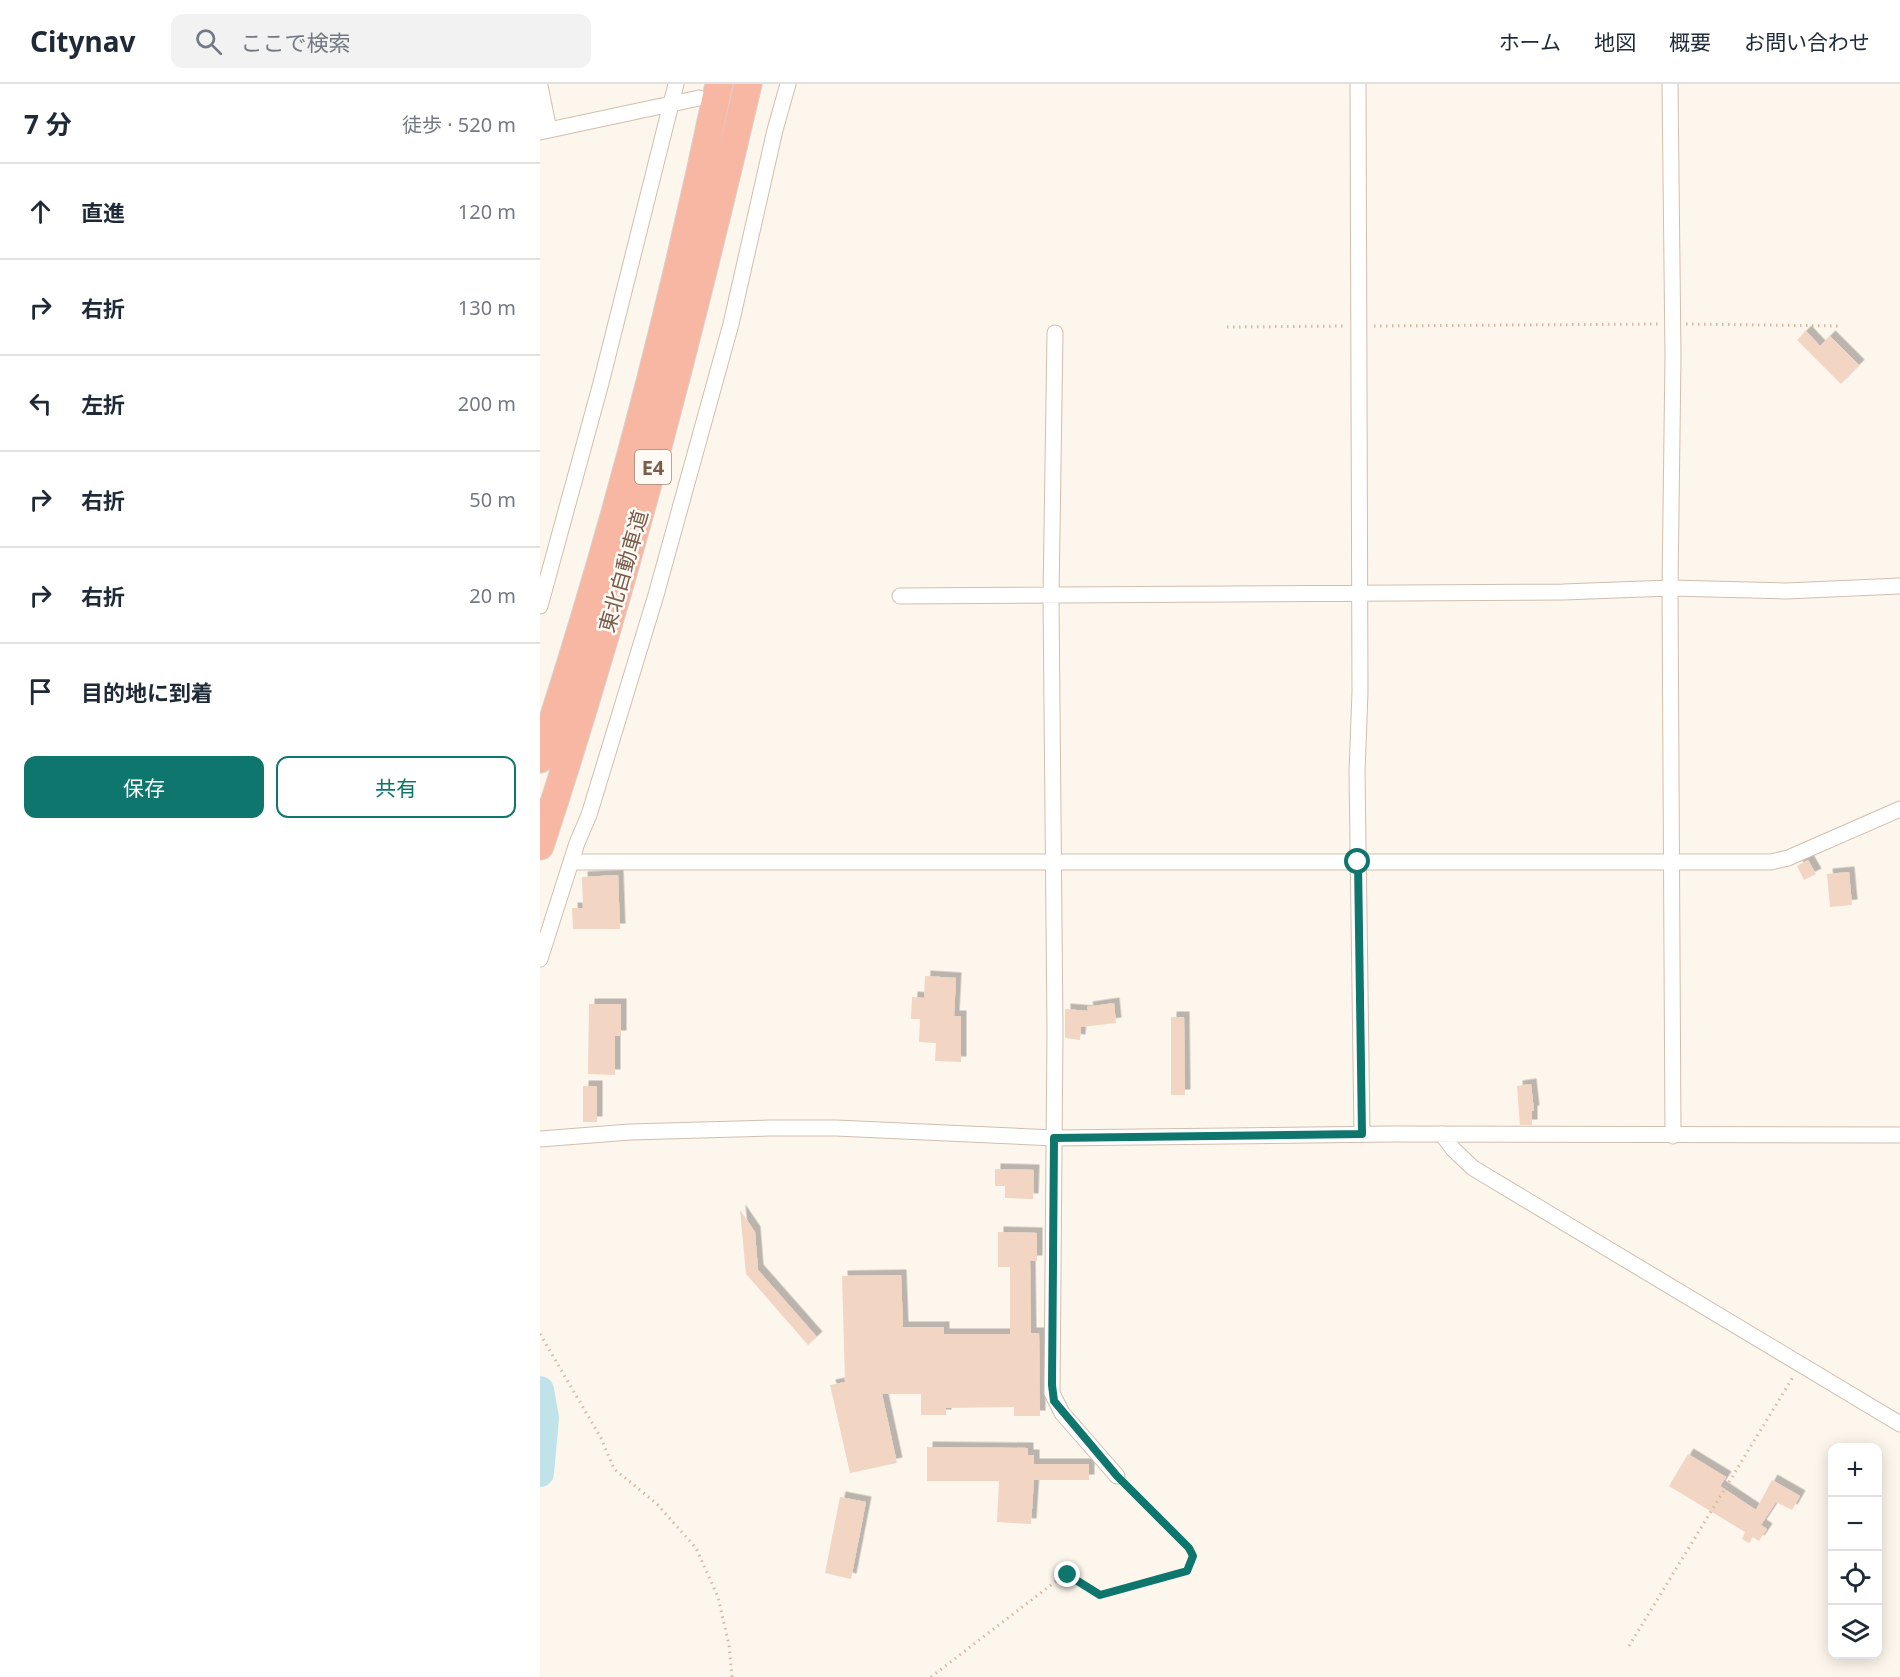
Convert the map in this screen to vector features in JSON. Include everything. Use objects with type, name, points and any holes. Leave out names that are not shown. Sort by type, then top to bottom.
[{"type":"highway","name":"東北自動車道","points":[[540,846],[573,746],[653,468],[700,288],[748,84]]},
{"type":"highway","name":"東北自動車道","points":[[540,759],[624,473],[699,177],[709,91]]},
{"type":"street","points":[[540,606],[601,383],[676,84]]},
{"type":"street","points":[[540,958],[624,706],[656,596],[731,324],[775,130],[789,84]]},
{"type":"street","points":[[1359,84],[1358,862],[1362,1134]]},
{"type":"street","points":[[1670,84],[1673,324],[1670,588],[1673,1136]]},
{"type":"street","points":[[540,86],[545,131],[671,103],[709,91]]},
{"type":"street","points":[[1055,333],[1051,597],[1054,1138],[1052,1393],[1062,1413],[1117,1476]]},
{"type":"street","points":[[900,596],[1051,597],[1448,591],[1563,592],[1670,588],[1786,591],[1900,586]]},
{"type":"street","points":[[572,862],[1779,861],[1900,809]]},
{"type":"street","points":[[540,1139],[630,1132],[769,1128],[836,1128],[1054,1138],[1362,1134],[1900,1135]]},
{"type":"street","points":[[1442,1134],[1453,1149],[1473,1168],[1900,1424]]},
{"type":"path","points":[[1227,327],[1673,324],[1840,326]]},
{"type":"path","points":[[540,1334],[601,1438],[614,1469],[656,1503],[696,1548],[718,1597],[729,1645],[732,1677]]},
{"type":"path","points":[[1629,1646],[1801,1366]]},
{"type":"path","points":[[932,1677],[1064,1575],[1075,1578],[1100,1595],[1187,1571],[1193,1556],[1189,1548],[1117,1476]]},
{"type":"building","points":[[1806,331],[1820,346],[1830,336],[1859,365],[1841,384],[1797,340]]},
{"type":"building","points":[[1808,860],[1816,874],[1804,880],[1797,866]]},
{"type":"building","points":[[1849,872],[1852,905],[1830,907],[1827,874]]},
{"type":"building","points":[[618,875],[620,929],[573,929],[572,908],[583,908],[582,877]]},
{"type":"building","points":[[925,976],[956,978],[954,1016],[961,1016],[961,1062],[935,1061],[936,1043],[919,1042],[920,1019],[911,1019],[912,997],[924,998]]},
{"type":"building","points":[[1114,1003],[1116,1023],[1081,1027],[1080,1040],[1065,1038],[1065,1009],[1088,1011],[1087,1007]]},
{"type":"building","points":[[589,1004],[621,1004],[621,1036],[615,1036],[615,1075],[588,1074]]},
{"type":"building","points":[[1171,1017],[1184,1017],[1185,1095],[1171,1095]]},
{"type":"building","points":[[1531,1084],[1534,1111],[1532,1111],[1532,1125],[1520,1125],[1517,1086]]},
{"type":"building","points":[[583,1086],[597,1086],[597,1122],[583,1122]]},
{"type":"building","points":[[995,1169],[1034,1170],[1033,1199],[1005,1198],[1005,1186],[995,1186]]},
{"type":"building","points":[[740,1210],[755,1232],[758,1270],[817,1337],[808,1345],[746,1274]]},
{"type":"building","points":[[998,1232],[1037,1233],[1037,1261],[1030,1261],[1031,1333],[1039,1333],[1040,1416],[1014,1416],[1014,1407],[946,1408],[946,1415],[921,1415],[921,1394],[882,1394],[897,1463],[850,1473],[830,1385],[845,1382],[842,1276],[901,1275],[903,1327],[944,1327],[944,1334],[1010,1334],[1010,1267],[998,1267]]},
{"type":"building","points":[[927,1447],[1028,1448],[1028,1455],[1034,1455],[1034,1464],[1089,1464],[1089,1480],[1034,1480],[1031,1524],[997,1522],[999,1481],[927,1481]]},
{"type":"building","points":[[1688,1454],[1726,1477],[1720,1486],[1756,1510],[1772,1480],[1800,1496],[1792,1510],[1776,1502],[1761,1525],[1767,1529],[1759,1541],[1753,1537],[1749,1543],[1742,1539],[1745,1532],[1669,1486]]},
{"type":"building","points":[[840,1497],[866,1502],[851,1579],[825,1573]]},
{"type":"waterway","points":[[540,1390],[545,1418],[540,1473]]},
{"type":"route","points":[[1068,1575],[1100,1595],[1187,1571],[1192,1564],[1193,1556],[1189,1548],[1117,1476],[1054,1401],[1052,1385],[1054,1138],[1362,1134],[1358,862]]}]
